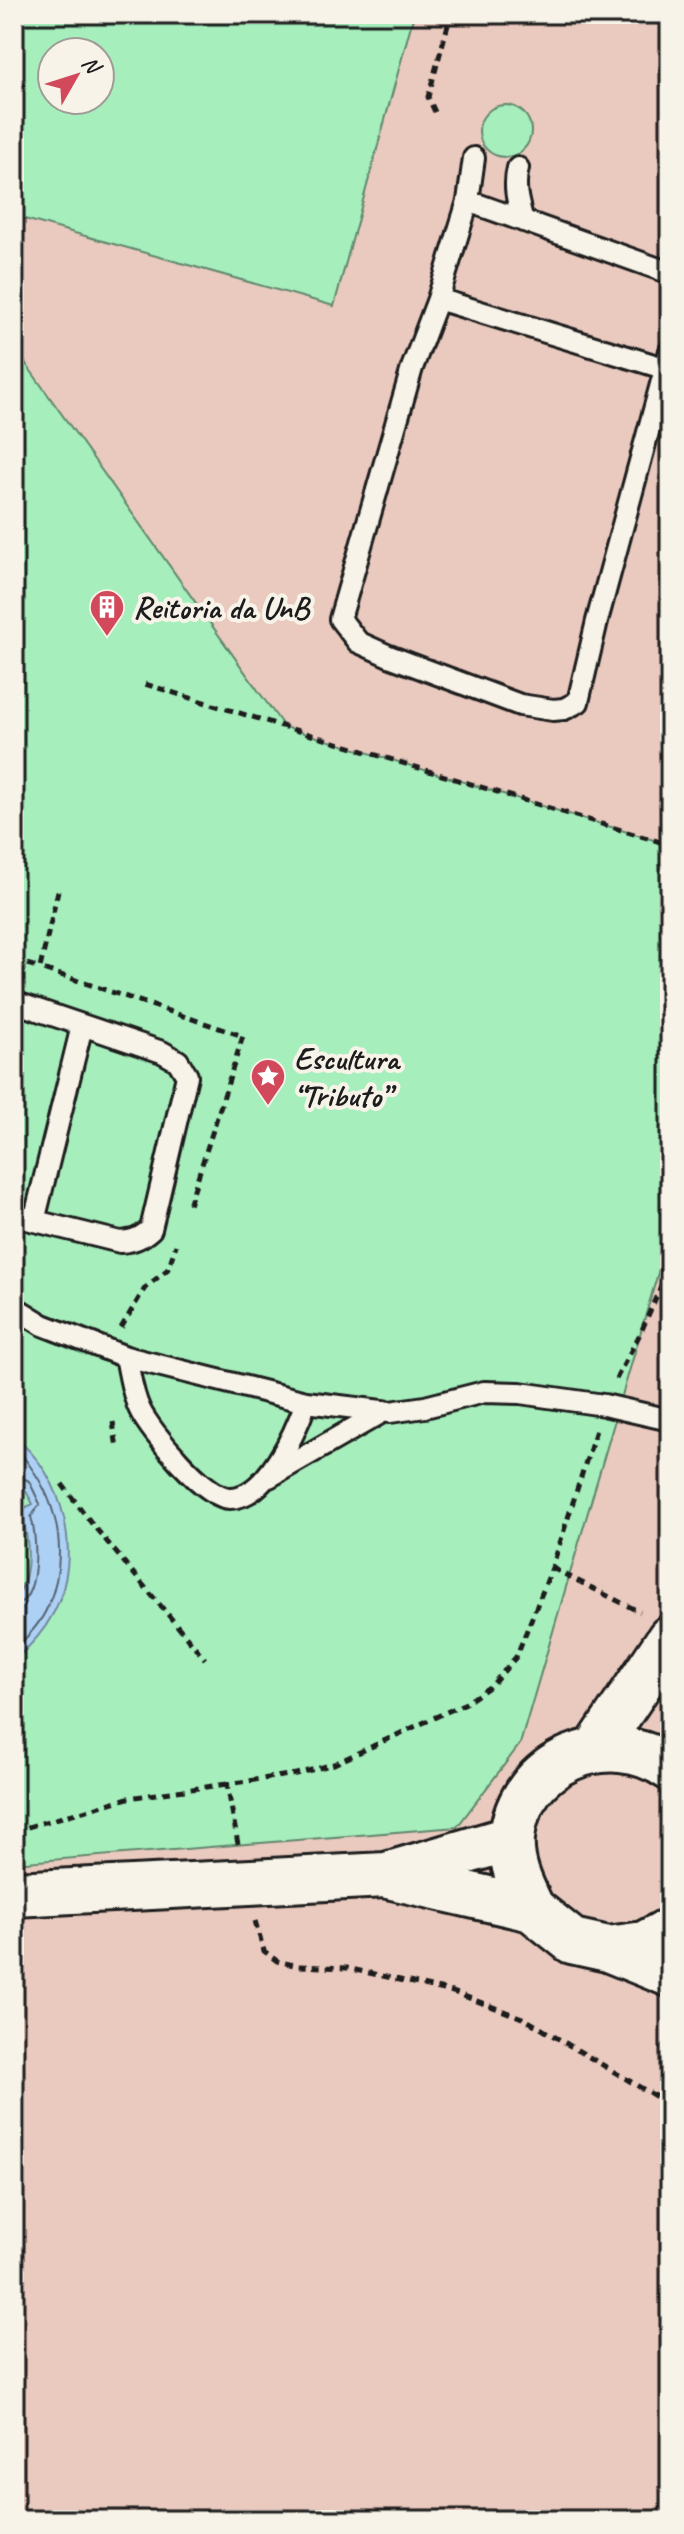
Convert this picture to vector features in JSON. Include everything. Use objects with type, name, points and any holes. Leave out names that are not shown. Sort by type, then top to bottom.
[{"type":"street","points":[[596,1749],[658,1626]]},
{"type":"street","points":[[532,1909],[516,1875],[512,1838],[521,1807],[539,1779],[565,1759],[596,1749],[627,1749],[657,1759],[670,1768]]},
{"type":"street","points":[[14,1894],[386,1875],[512,1838]]},
{"type":"street","points":[[386,1875],[532,1909],[572,1941],[608,1949],[670,1974]]},
{"type":"street","points":[[608,1949],[644,1944],[670,1930]]},
{"type":"lane","points":[[438,299],[669,364],[597,621],[578,702],[564,709],[520,705],[379,652],[358,642],[340,619],[412,368],[438,299],[468,201],[474,158]]},
{"type":"lane","points":[[518,168],[516,194],[523,221]]},
{"type":"lane","points":[[468,201],[670,273]]},
{"type":"lane","points":[[14,1002],[162,1052],[178,1061],[187,1076],[151,1229],[135,1240],[120,1242],[22,1220],[82,1026]]},
{"type":"lane","points":[[14,1307],[43,1325],[126,1357],[306,1402],[384,1411],[425,1407],[484,1392],[520,1393],[604,1405],[670,1420]]},
{"type":"lane","points":[[14,1320],[43,1325]]},
{"type":"lane","points":[[126,1357],[140,1410],[161,1441],[215,1494],[229,1499],[241,1496],[384,1411]]},
{"type":"lane","points":[[262,1481],[295,1432],[306,1402]]},
{"type":"path","points":[[435,112],[428,97],[451,14]]},
{"type":"path","points":[[145,684],[670,845]]},
{"type":"path","points":[[14,960],[40,968]]},
{"type":"path","points":[[613,1384],[641,1332],[670,1265]]},
{"type":"path","points":[[14,1831],[128,1798],[296,1774],[334,1764],[466,1703],[492,1685],[516,1657],[552,1568],[598,1423]]},
{"type":"path","points":[[62,1484],[205,1659]]},
{"type":"path","points":[[552,1568],[658,1626]]},
{"type":"path","points":[[227,1784],[245,1883],[264,1951],[277,1961],[298,1966],[347,1968],[453,1992],[525,2019],[660,2099],[670,2108]]},
{"type":"shaded area","points":[[14,14],[670,14],[670,2520],[14,2520]]},
{"type":"green space","points":[[14,14],[414,14],[334,306],[14,216]]},
{"type":"green space","points":[[505,105],[524,112],[531,131],[524,150],[505,157],[486,150],[479,131],[486,112]]},
{"type":"green space","points":[[14,347],[284,727],[670,845],[670,1232],[520,1744],[457,1827],[14,1863]]},
{"type":"water","points":[[14,1437],[32,1453],[46,1472],[57,1494],[68,1542],[63,1590],[54,1612],[26,1650],[14,1660],[14,1601],[24,1580],[28,1557],[20,1510],[33,1504],[22,1484],[14,1488]]},
{"type":"place","name":"Reitoria da UnB","points":[[107,638]]},
{"type":"place","name":"Escultura “Tributo”","points":[[268,1107]]}]
